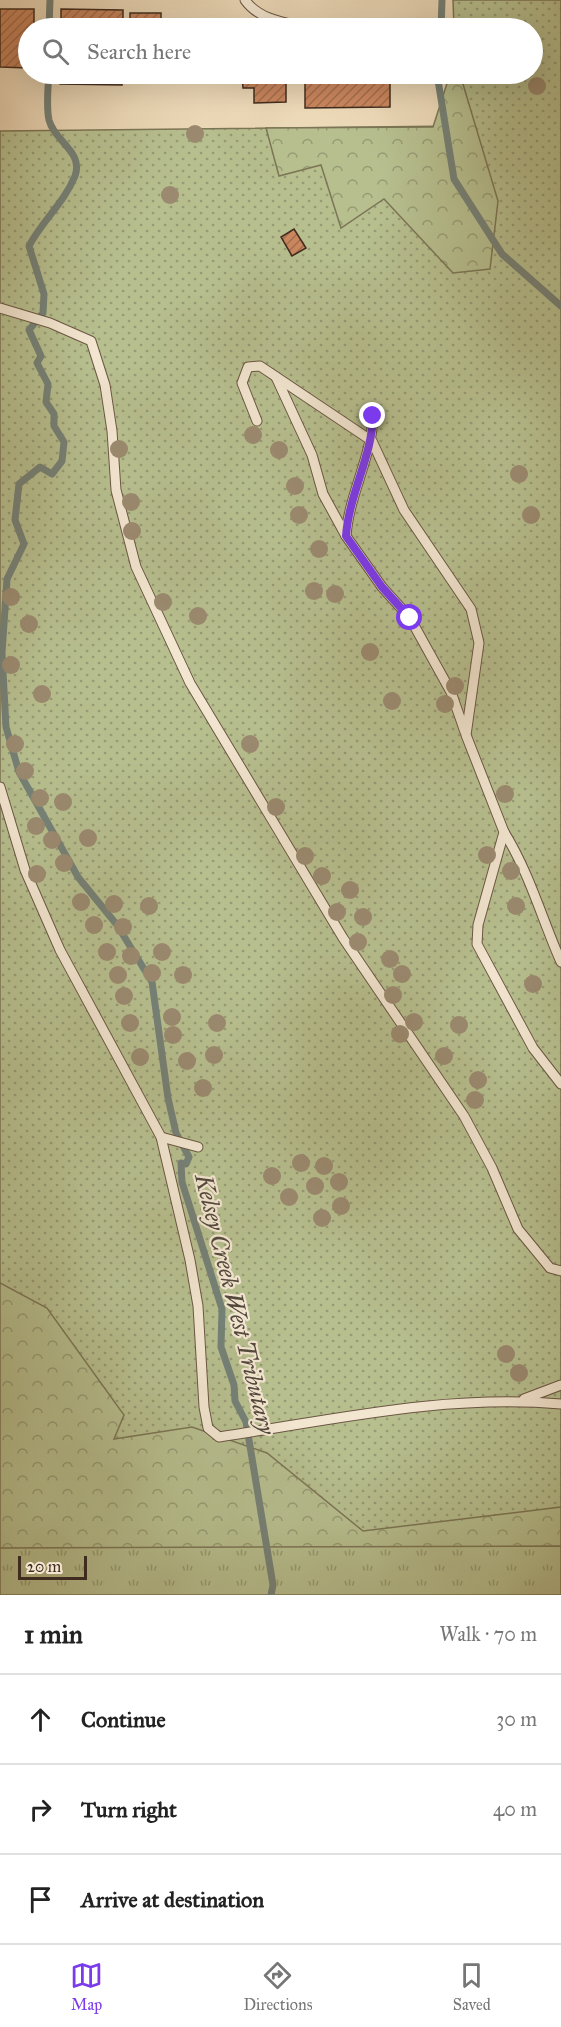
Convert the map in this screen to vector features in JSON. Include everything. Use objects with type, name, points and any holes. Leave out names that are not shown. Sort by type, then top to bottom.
[{"type":"lane","points":[[245,0],[259,14],[268,18]]},
{"type":"lane","points":[[0,308],[50,323],[91,341],[105,384],[112,431],[116,490],[136,567],[190,683],[344,938],[464,1116],[492,1168],[518,1229],[550,1268],[561,1271]]},
{"type":"lane","points":[[257,421],[242,383],[248,367],[260,366],[372,441],[404,510],[471,609],[479,643],[466,735]]},
{"type":"lane","points":[[275,375],[312,455],[323,494],[346,536],[382,587],[410,618],[451,692],[504,832],[518,853],[541,918],[561,962]]},
{"type":"lane","points":[[346,536],[348,511],[372,441],[373,416]]},
{"type":"lane","points":[[0,787],[25,870],[60,950],[161,1137],[192,1272],[208,1428],[219,1437],[370,1411],[520,1400],[561,1404]]},
{"type":"lane","points":[[504,832],[478,925],[477,944],[533,1048],[561,1084]]},
{"type":"lane","points":[[161,1137],[198,1147]]},
{"type":"lane","points":[[520,1400],[561,1385]]},
{"type":"green space","points":[[453,0],[561,0],[561,1546],[0,1548],[0,131],[458,126],[456,84],[543,84],[543,18],[454,18]]},
{"type":"green space","points":[[447,84],[463,84],[498,201],[490,269],[453,273],[384,199],[341,228],[321,165],[279,176],[266,128],[433,127]]},
{"type":"green space","points":[[0,1283],[47,1308],[124,1415],[114,1439],[192,1427],[267,1453],[363,1531],[561,1507],[561,1595],[0,1595]]},
{"type":"green space","points":[[561,1546],[561,1595],[0,1595],[0,1548]]},
{"type":"building","points":[[0,9],[34,9],[34,18],[18,18],[18,68],[0,67]]},
{"type":"building","points":[[61,9],[123,10],[123,18],[61,18]]},
{"type":"building","points":[[130,13],[161,13],[161,18],[130,18]]},
{"type":"building","points":[[60,84],[122,84],[122,85]]},
{"type":"building","points":[[243,84],[286,84],[286,102],[254,103],[254,88],[243,88]]},
{"type":"building","points":[[305,84],[390,84],[390,107],[305,108]]},
{"type":"building","points":[[294,229],[306,248],[292,256],[281,237]]},
{"type":"waterway","name":"Kelsey Creek West Tributary","points":[[49,18],[50,0]]},
{"type":"waterway","points":[[441,18],[442,0]]},
{"type":"waterway","name":"Kelsey Creek West Tributary","points":[[48,84],[49,120],[56,134],[72,153],[77,168],[65,195],[29,246],[44,294],[43,313],[29,330],[41,356],[37,363],[48,384],[46,402],[54,414],[54,426],[64,442],[62,461],[52,474],[40,467],[19,484],[15,520],[24,544],[7,579],[2,653],[6,727],[19,772],[78,877],[117,925],[152,982],[168,1098],[176,1133],[189,1157],[186,1164],[181,1163],[182,1182],[222,1309],[221,1347],[234,1385],[235,1401],[246,1422],[273,1585],[271,1595]]},
{"type":"waterway","points":[[439,84],[454,179],[502,254],[561,306]]},
{"type":"route","points":[[373,416],[372,441],[365,454],[348,511],[346,536],[382,587],[410,618]]}]
